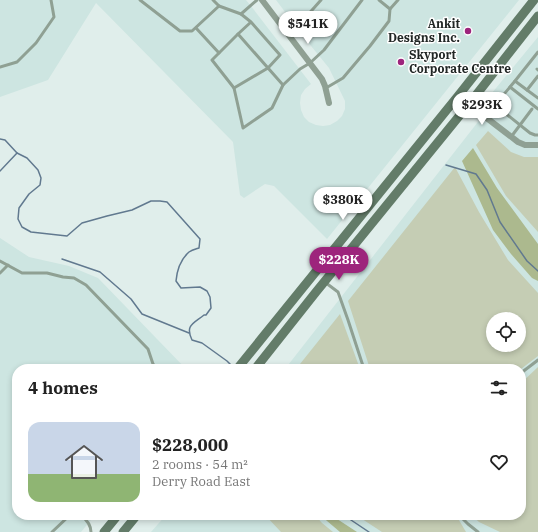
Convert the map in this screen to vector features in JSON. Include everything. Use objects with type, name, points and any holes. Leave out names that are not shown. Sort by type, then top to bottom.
[{"type":"main road","points":[[240,364],[534,0]]},
{"type":"main road","points":[[259,364],[537,19]]},
{"type":"main road","points":[[104,532],[114,520]]},
{"type":"main road","points":[[123,532],[133,520]]},
{"type":"street","points":[[262,0],[322,79],[326,88],[329,103]]},
{"type":"street","points":[[458,96],[518,142],[526,145],[538,145]]},
{"type":"lane","points":[[0,67],[17,62],[36,43],[54,17],[51,0]]},
{"type":"lane","points":[[140,0],[180,31],[192,31],[219,6]]},
{"type":"lane","points":[[213,0],[219,6],[241,14],[280,55],[268,68],[234,88]]},
{"type":"lane","points":[[241,14],[257,0]]},
{"type":"lane","points":[[289,36],[321,0]]},
{"type":"lane","points":[[250,22],[212,60],[234,88],[243,128],[272,108],[283,85],[324,50],[362,0]]},
{"type":"lane","points":[[379,0],[390,9]]},
{"type":"lane","points":[[326,88],[343,78],[348,73],[389,21],[390,9],[398,0]]},
{"type":"lane","points":[[196,28],[219,53]]},
{"type":"lane","points":[[238,34],[283,85]]},
{"type":"lane","points":[[538,52],[525,70],[495,105],[530,133],[538,135]]},
{"type":"lane","points":[[527,90],[537,77],[532,75]]},
{"type":"lane","points":[[515,81],[538,98]]},
{"type":"lane","points":[[510,87],[538,109]]},
{"type":"lane","points":[[511,137],[532,109]]},
{"type":"lane","points":[[0,261],[22,273],[46,273],[74,278],[86,285],[148,349],[153,364]]},
{"type":"lane","points":[[0,273],[8,265]]},
{"type":"lane","points":[[324,282],[338,292],[362,364]]},
{"type":"lane","points":[[526,369],[538,360]]},
{"type":"lane","points":[[52,532],[65,520]]},
{"type":"lane","points":[[87,520],[91,527],[91,532]]},
{"type":"lane","points":[[464,520],[478,532]]},
{"type":"shaded area","points":[[0,0],[246,0],[311,84],[301,95],[301,110],[304,117],[309,122],[323,126],[330,125],[342,116],[345,109],[345,101],[329,68],[276,0],[519,0],[327,239],[274,186],[265,184],[244,198],[240,195],[233,142],[96,3],[48,80],[0,97]]},
{"type":"shaded area","points":[[538,37],[538,532],[151,532],[162,520],[526,520],[526,364],[289,364],[488,109],[487,99]]},
{"type":"shaded area","points":[[0,238],[29,257],[69,266],[98,278],[181,364],[12,364],[12,520],[91,520],[81,532],[0,532]]},
{"type":"green space","points":[[488,131],[511,152],[524,157],[538,157],[538,232],[506,196],[476,145]]},
{"type":"green space","points":[[473,148],[497,188],[538,244],[538,281],[532,278],[493,230],[462,161]]},
{"type":"green space","points":[[455,167],[479,212],[508,260],[538,293],[538,356],[526,364],[368,364],[348,301]]},
{"type":"green space","points":[[340,314],[358,364],[300,364]]},
{"type":"green space","points":[[538,367],[538,532],[500,532],[477,520],[526,520],[526,378]]},
{"type":"green space","points":[[270,520],[319,520],[333,532],[281,532]]},
{"type":"green space","points":[[326,520],[339,520],[357,532],[340,532]]},
{"type":"green space","points":[[364,520],[459,520],[466,532],[382,532]]},
{"type":"waterway","points":[[0,139],[5,140],[17,153],[27,158],[38,170],[41,178],[40,185],[29,194],[19,208],[18,219],[22,227],[31,232],[67,236],[82,223],[132,210],[151,201],[167,202],[200,239],[199,248],[189,252],[182,261],[178,269],[176,281],[181,288],[200,287],[207,291],[210,297],[211,308],[206,315],[191,325],[189,331],[190,335],[192,340],[202,343],[230,364]]},
{"type":"waterway","points":[[0,171],[17,153]]},
{"type":"waterway","points":[[446,165],[476,174],[487,190],[500,222],[527,261],[538,271]]},
{"type":"waterway","points":[[62,259],[100,272],[131,299],[142,314],[189,333]]},
{"type":"waterway","points":[[351,520],[369,532]]},
{"type":"place","name":"Ankit Designs Inc.","points":[[468,31]]},
{"type":"place","name":"Skyport Corporate Centre","points":[[401,62]]}]
